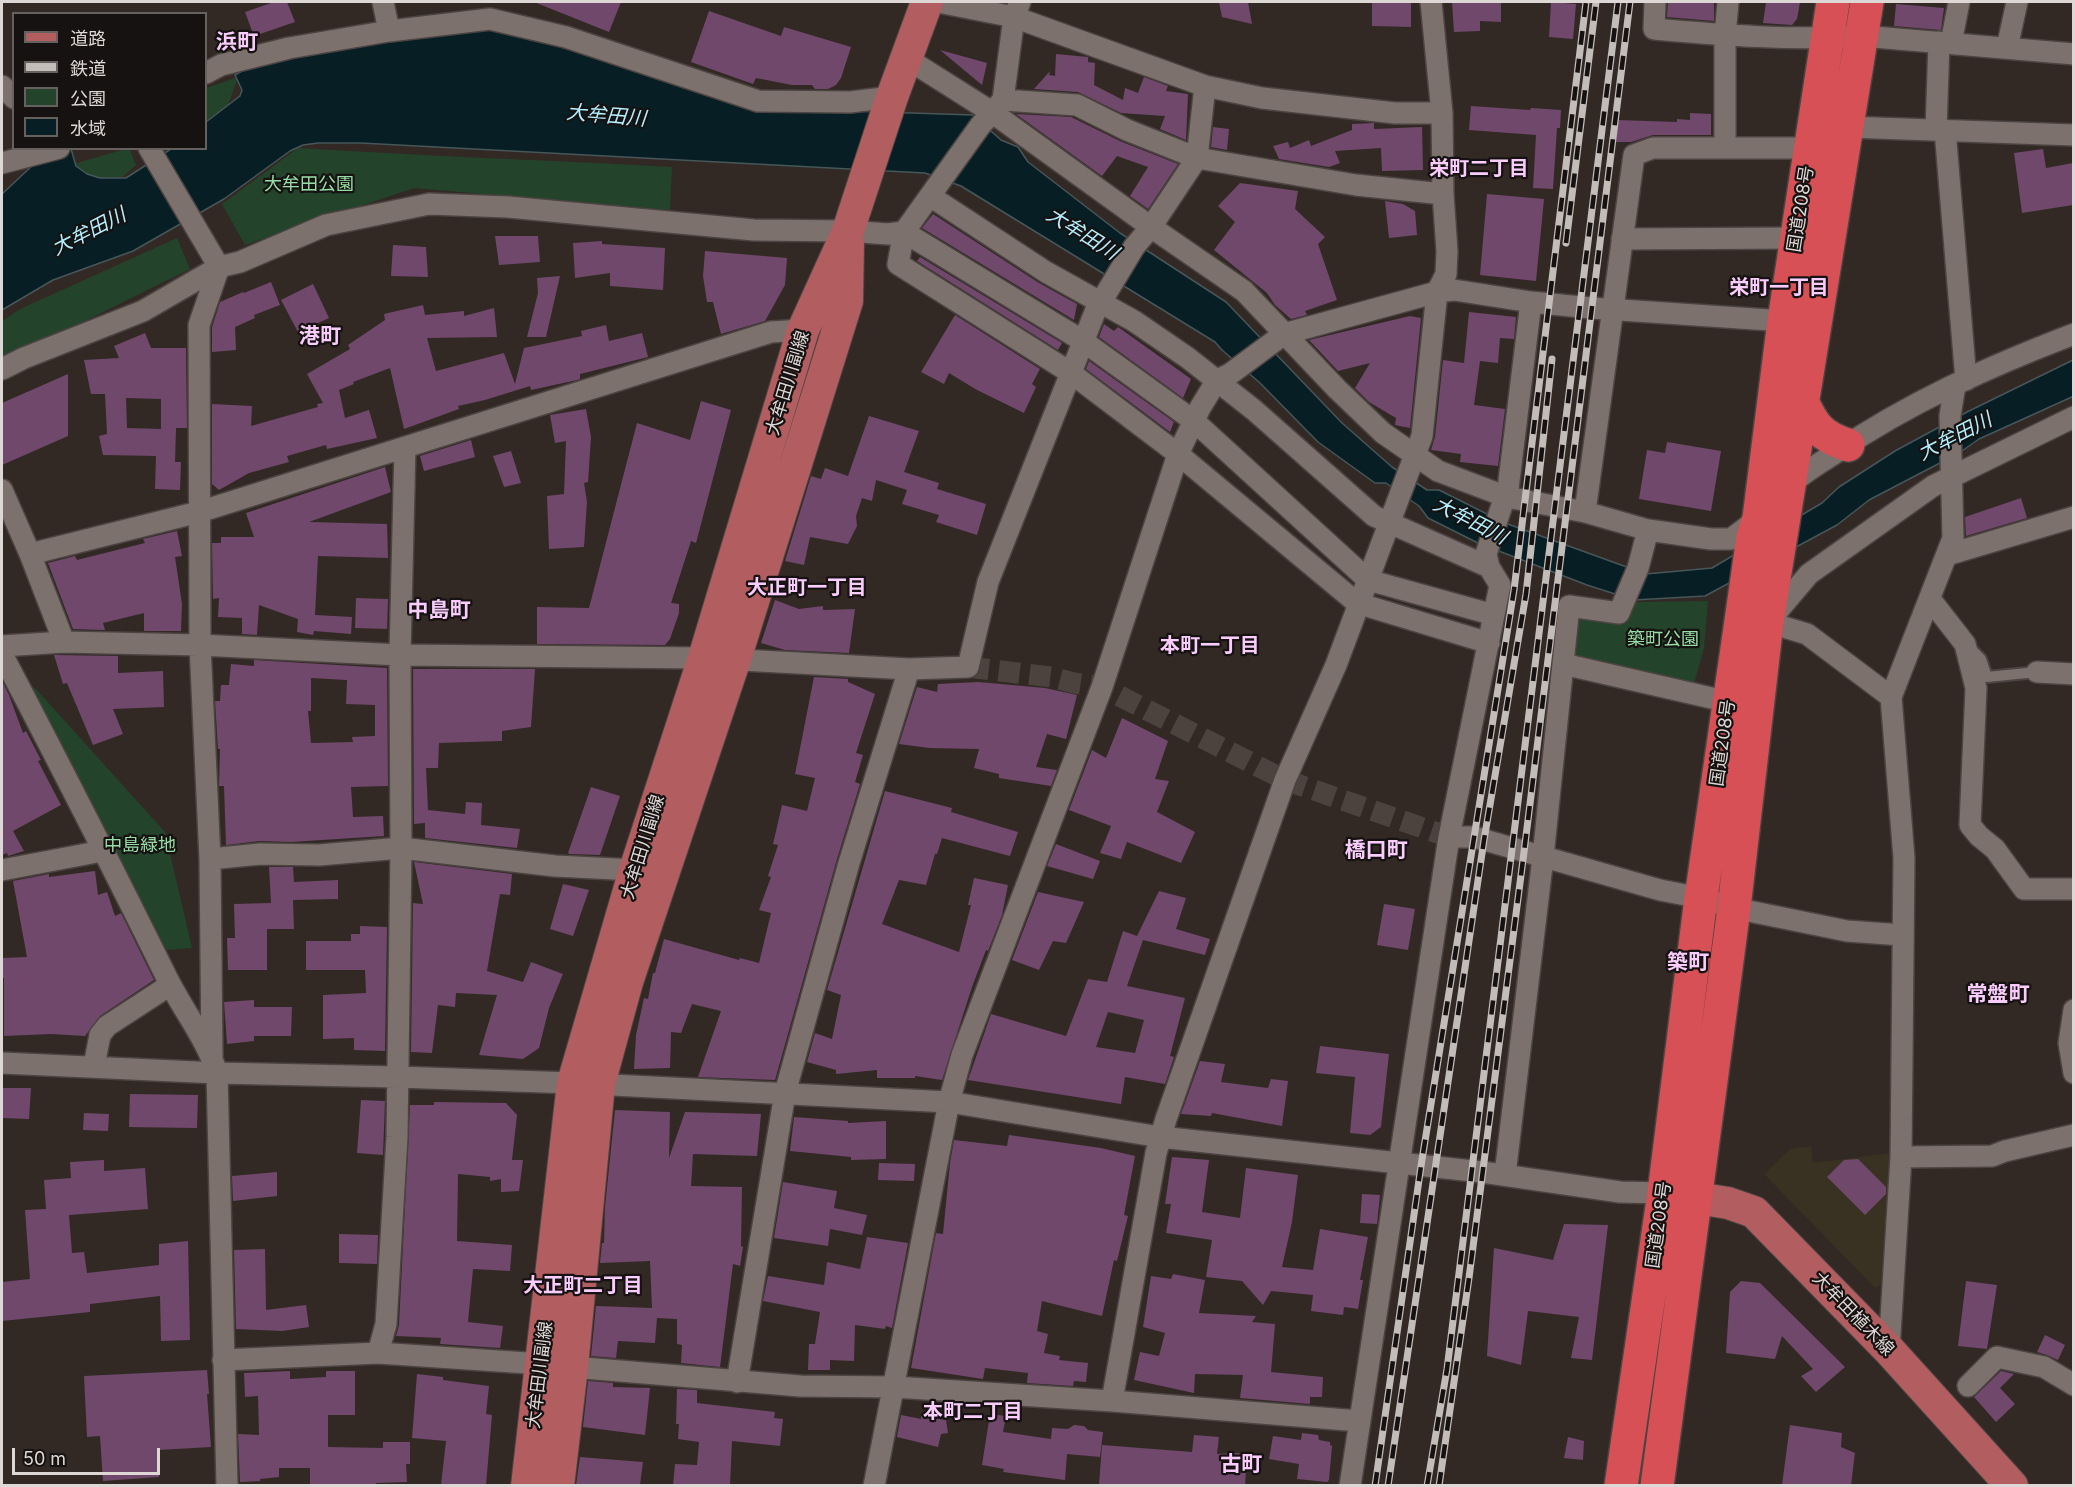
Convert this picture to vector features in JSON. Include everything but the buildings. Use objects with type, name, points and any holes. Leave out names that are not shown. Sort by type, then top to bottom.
[{"type":"highway","name":"国道208号","points":[[1621,1485],[1680,1195],[1734,908],[1754,621],[1748,576],[1765,525],[1784,321],[1833,2]]},
{"type":"highway","name":"国道208号","points":[[1765,525],[1790,485],[1867,2]]},
{"type":"highway","points":[[1803,403],[1812,423],[1824,434],[1848,445]]},
{"type":"highway","name":"国道208号","points":[[1657,1485],[1701,898],[1729,702],[1754,621],[1778,561],[1765,525]]},
{"type":"main road","name":"大牟田川副線","points":[[527,1485],[542,1364],[586,1084],[635,870],[704,658],[803,330],[848,231],[892,97],[927,2]]},
{"type":"main road","name":"大牟田川副線","points":[[558,1485],[572,1367],[586,1084],[627,982],[735,660],[847,301],[848,231]]},
{"type":"main road","name":"大牟田植木線","points":[[1680,1195],[1728,1203],[1754,1212],[1889,1350],[2012,1485]]},
{"type":"street","points":[[383,2],[389,31]]},
{"type":"street","points":[[938,2],[1017,9],[1204,86],[1284,100],[1395,112],[1442,113]]},
{"type":"street","points":[[1112,1401],[1160,1137],[1284,780],[1336,665],[1357,603],[1368,580],[1422,436],[1437,292],[1446,274],[1447,251],[1443,194],[1442,113],[1431,2]]},
{"type":"street","points":[[1656,2],[1654,29],[1725,36],[1827,38],[1862,36],[2073,54]]},
{"type":"street","points":[[1725,148],[1725,36],[1728,2]]},
{"type":"street","points":[[1889,1350],[1901,1157],[1904,858],[1892,697],[1953,538],[1950,416],[1961,382],[1941,130],[1945,43],[1959,2]]},
{"type":"street","points":[[2007,48],[2017,2]]},
{"type":"street","points":[[1017,9],[992,113],[904,232],[898,264],[1071,373],[1178,454],[1357,603],[1489,643]]},
{"type":"street","points":[[207,72],[221,65],[289,48],[389,31],[490,19],[566,37],[758,100],[850,102],[892,97]]},
{"type":"street","points":[[906,58],[992,113],[1244,291],[1278,339],[1337,389],[1383,433],[1438,471],[1505,500],[1585,512],[1648,530],[1711,539],[1731,539],[1765,525]]},
{"type":"street","points":[[2,646],[64,642],[200,645],[400,655],[704,658],[909,669],[968,667],[988,582],[1103,296],[1134,247],[1151,227],[1197,158],[1204,86]]},
{"type":"street","points":[[992,113],[1077,105],[1127,130],[1197,158],[1356,185],[1443,194]]},
{"type":"street","points":[[1585,512],[1634,155],[1653,148],[1810,148],[1847,127],[2073,135]]},
{"type":"street","points":[[2,162],[51,150]]},
{"type":"street","points":[[150,150],[219,267],[199,325],[199,512],[200,645],[210,860],[214,1064],[221,1179],[227,1485]]},
{"type":"street","points":[[930,196],[1046,272],[1103,296],[1134,321],[1223,377],[1374,516],[1390,520],[1488,560]]},
{"type":"street","points":[[2,369],[142,311],[219,267],[240,262],[326,225],[429,204],[508,207],[754,230],[848,231],[888,234],[904,232],[1083,341],[1194,421],[1368,580],[1494,615]]},
{"type":"street","points":[[1622,239],[1797,238]]},
{"type":"street","points":[[874,1485],[949,1102],[962,1055],[1102,687],[1178,454],[1200,408],[1223,377],[1278,339],[1437,292],[1454,290],[1531,302],[1613,310],[1784,321]]},
{"type":"street","points":[[1350,1485],[1449,837],[1500,585],[1488,560],[1505,500],[1531,302]]},
{"type":"street","points":[[30,554],[199,512],[771,332],[803,330]]},
{"type":"street","points":[[1790,485],[1904,410],[2034,349],[2073,334]]},
{"type":"street","points":[[1754,621],[1809,574],[1933,486],[1951,469],[2073,417]]},
{"type":"street","points":[[378,1353],[386,1324],[397,1137],[401,848],[400,655],[405,447]]},
{"type":"street","points":[[2,490],[64,642]]},
{"type":"street","points":[[1947,555],[2073,517]]},
{"type":"street","points":[[1505,1175],[1543,857],[1569,606],[1619,613],[1638,568],[1648,530]]},
{"type":"street","points":[[1930,599],[1965,644],[1976,688],[1970,825],[1995,849],[2024,889],[2073,889]]},
{"type":"street","points":[[1754,621],[1807,634],[1892,697]]},
{"type":"street","points":[[2,654],[103,848],[170,985],[214,1064]]},
{"type":"street","points":[[1563,664],[1729,702]]},
{"type":"street","points":[[737,1382],[785,1093],[849,863],[909,669]]},
{"type":"street","points":[[2037,672],[2073,674]]},
{"type":"street","points":[[1449,837],[1474,837],[1660,890],[1701,898],[1734,908],[1847,931],[1902,935]]},
{"type":"street","points":[[2,870],[97,852],[103,848]]},
{"type":"street","points":[[210,860],[260,854],[319,855],[401,848],[555,866],[635,870]]},
{"type":"street","points":[[94,1066],[100,1035],[107,1026],[170,985]]},
{"type":"street","points":[[2072,1023],[2069,1043],[2073,1073]]},
{"type":"street","points":[[2,1063],[94,1066],[214,1064],[397,1077],[949,1102],[1160,1137],[1399,1162],[1620,1191],[1680,1195]]},
{"type":"street","points":[[1901,1157],[1992,1156],[2073,1135]]},
{"type":"street","points":[[223,1360],[378,1353],[542,1364]]},
{"type":"street","points":[[1968,1386],[1996,1357],[2044,1367],[2073,1385]]},
{"type":"street","points":[[572,1367],[737,1382],[800,1386],[894,1387],[1112,1401],[1359,1421]]},
{"type":"lane","points":[[1965,644],[1981,658],[1987,677],[2037,672]]},
{"type":"shaded area","points":[[1811,1146],[1813,1163],[1890,1153],[1888,1274],[1875,1288],[1764,1174],[1790,1149]]},
{"type":"green space","points":[[238,77],[226,111],[207,123],[207,88]]},
{"type":"green space","name":"大牟田公園","points":[[298,148],[672,167],[670,210],[414,188],[245,245],[222,204]]},
{"type":"green space","points":[[122,150],[130,150],[136,165],[119,180],[89,180],[70,165]]},
{"type":"green space","points":[[177,238],[190,269],[2,362],[2,321],[20,309]]},
{"type":"green space","name":"築町公園","points":[[1708,601],[1704,648],[1694,684],[1581,659],[1572,654],[1577,616],[1591,616],[1622,624],[1634,602]]},
{"type":"green space","name":"中島緑地","points":[[15,680],[36,689],[165,832],[192,948],[167,950]]},
{"type":"water","name":"大牟田川","points":[[507,22],[758,108],[973,115],[1001,140],[1018,147],[1028,162],[1120,233],[1226,302],[1342,423],[1392,467],[1427,490],[1439,490],[1505,523],[1646,574],[1712,568],[1822,503],[1839,487],[1895,451],[1967,412],[2073,360],[2074,396],[1979,439],[1959,453],[1869,500],[1837,525],[1705,596],[1634,600],[1587,585],[1478,543],[1428,518],[1419,506],[1386,483],[1375,483],[1318,442],[1260,383],[1215,342],[961,186],[925,173],[361,143],[303,145],[290,151],[224,199],[133,251],[53,280],[2,310],[2,194],[34,164],[52,150],[71,150],[76,166],[87,174],[100,178],[126,178],[169,150],[207,150],[207,121],[240,96],[242,90],[235,75],[247,68],[312,46]]},
{"type":"tunnel","points":[[968,667],[1051,677],[1102,687],[1285,780],[1449,837]]},
{"type":"railway","points":[[1375,1486],[1421,1166],[1514,590],[1586,2]]},
{"type":"railway","points":[[1566,243],[1596,2]]},
{"type":"railway","points":[[1427,1486],[1447,1369],[1618,2]]},
{"type":"railway","points":[[1439,1486],[1469,1278],[1524,852],[1630,2]]},
{"type":"railway","points":[[1388,1486],[1484,840],[1526,594],[1552,359]]},
{"type":"district","name":"浜町","points":[[237,43]]},
{"type":"district","name":"栄町二丁目","points":[[1479,169]]},
{"type":"district","name":"栄町一丁目","points":[[1779,288]]},
{"type":"district","name":"港町","points":[[320,337]]},
{"type":"district","name":"大正町一丁目","points":[[807,588]]},
{"type":"district","name":"中島町","points":[[439,611]]},
{"type":"district","name":"本町一丁目","points":[[1210,646]]},
{"type":"district","name":"橋口町","points":[[1376,851]]},
{"type":"district","name":"築町","points":[[1688,963]]},
{"type":"district","name":"常盤町","points":[[1998,995]]},
{"type":"district","name":"大正町二丁目","points":[[583,1286]]},
{"type":"district","name":"本町二丁目","points":[[973,1412]]},
{"type":"district","name":"古町","points":[[1241,1465]]}]
